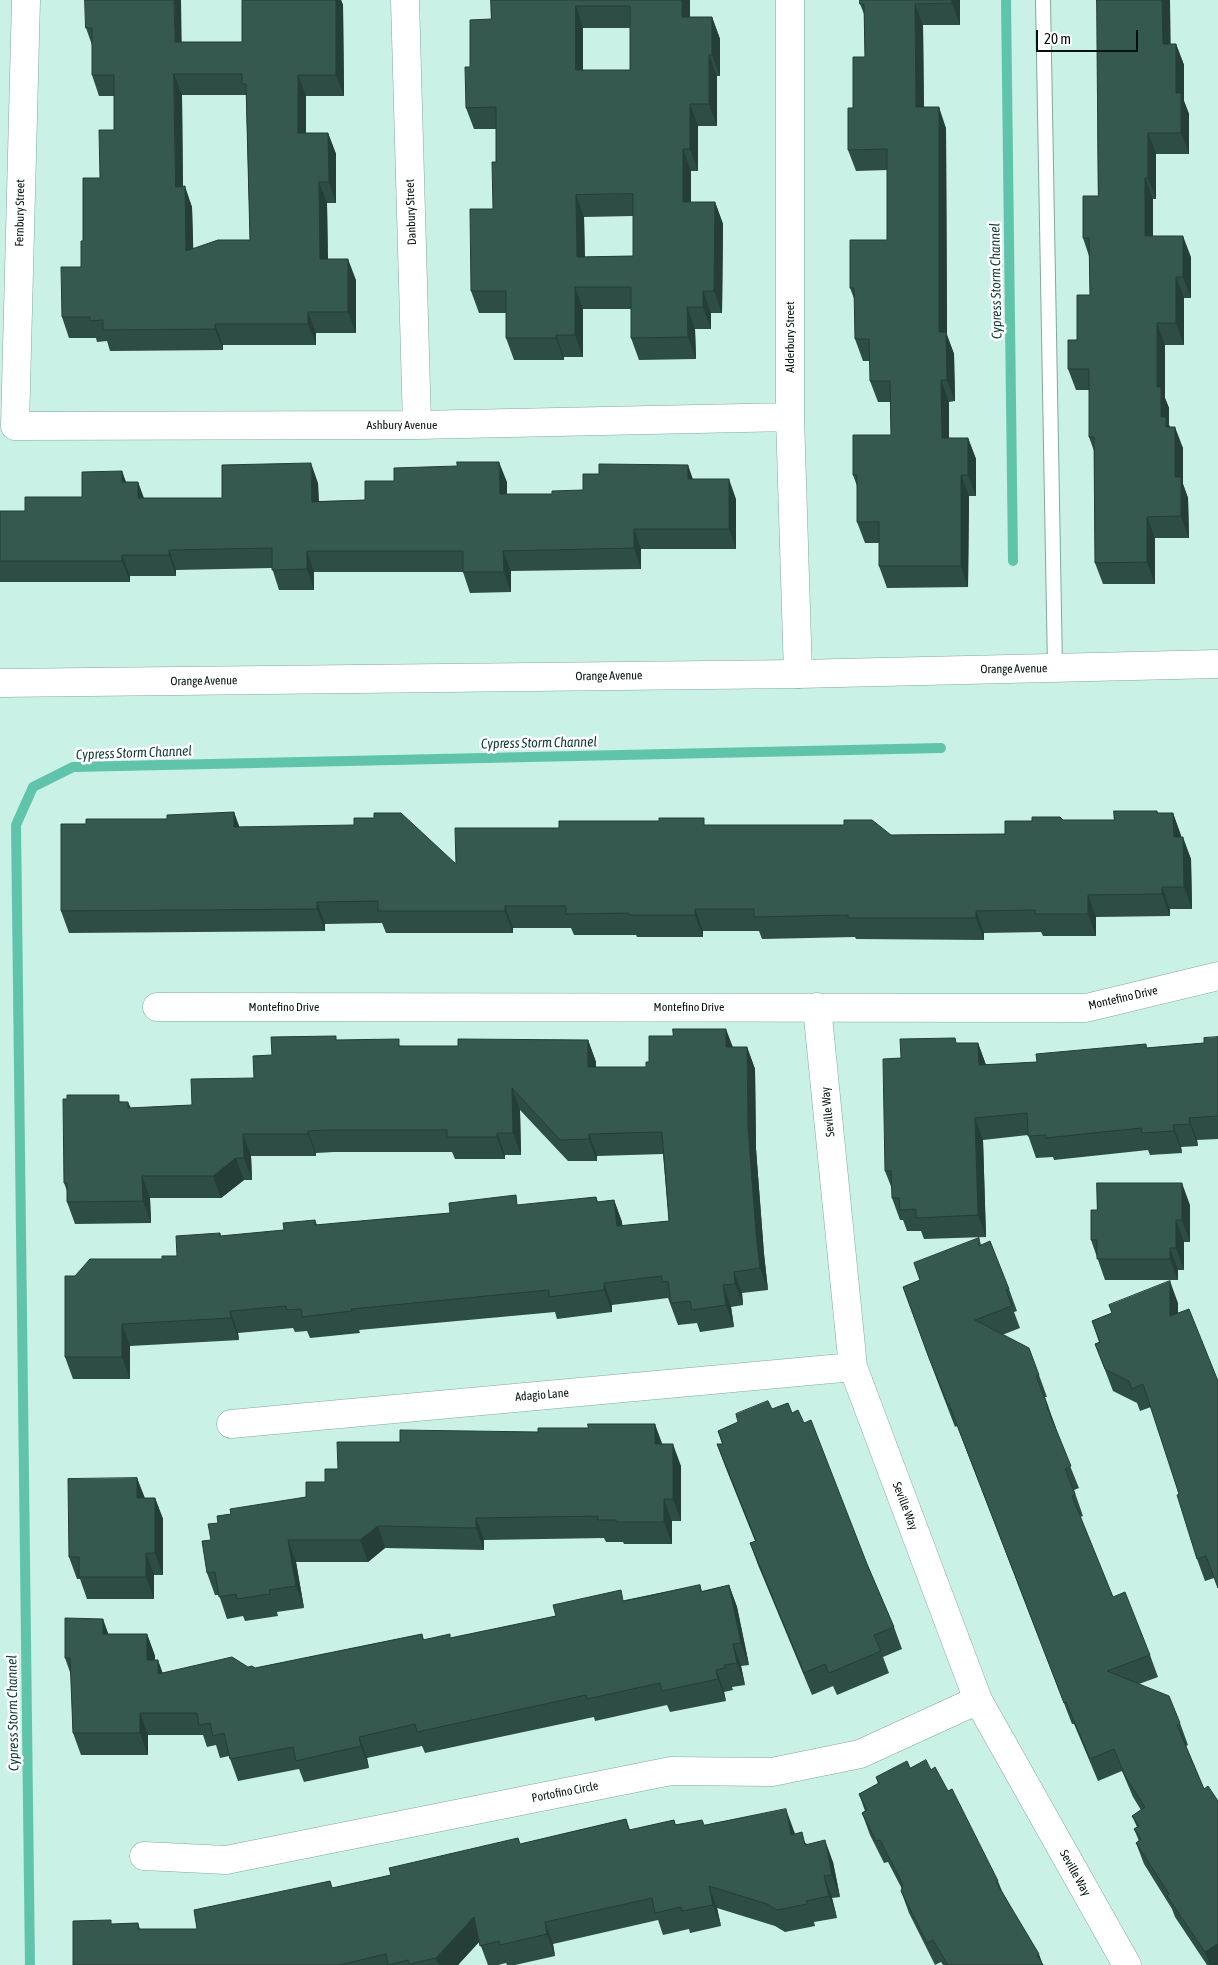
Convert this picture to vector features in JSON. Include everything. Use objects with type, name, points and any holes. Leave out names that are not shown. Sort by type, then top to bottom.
[{"type":"street","name":"Fernbury Street","points":[[15,426],[26,0]]},
{"type":"street","name":"Danbury Street","points":[[405,0],[417,425]]},
{"type":"street","name":"Alderbury Street","points":[[790,0],[790,417],[798,674]]},
{"type":"street","name":"Ashbury Avenue","points":[[15,426],[417,425],[790,417]]},
{"type":"street","name":"Orange Avenue","points":[[0,683],[798,674],[1218,664]]},
{"type":"street","name":"Montefino Drive","points":[[157,1007],[1086,1008],[1218,976]]},
{"type":"street","name":"Seville Way","points":[[817,1007],[853,1367],[978,1700],[1127,1965]]},
{"type":"street","name":"Adagio Lane","points":[[231,1424],[853,1367]]},
{"type":"street","name":"Portofino Circle","points":[[144,1856],[226,1860],[671,1770],[772,1772],[860,1754],[978,1700]]},
{"type":"lane","points":[[1043,0],[1055,668]]},
{"type":"building","points":[[85,0],[174,0],[175,42],[242,42],[242,0],[336,0],[336,75],[298,75],[298,133],[328,133],[329,182],[319,182],[320,259],[348,259],[348,312],[308,312],[308,324],[215,324],[215,329],[103,330],[103,320],[90,321],[90,317],[62,317],[61,267],[81,267],[83,178],[100,178],[99,130],[114,130],[114,75],[92,75],[92,28],[86,28]],"holes":[[[174,74],[242,74],[242,84],[246,84],[250,240],[218,240],[186,251],[185,186],[176,187]]]},
{"type":"building","points":[[491,0],[682,0],[682,17],[712,17],[712,55],[709,55],[709,104],[690,104],[690,149],[683,149],[683,202],[715,202],[714,291],[703,291],[703,307],[687,307],[688,337],[631,338],[631,287],[575,287],[575,335],[556,335],[556,338],[506,338],[506,291],[471,291],[470,209],[493,209],[492,162],[496,162],[496,107],[466,108],[465,67],[470,67],[470,20],[491,19]],"holes":[[[576,6],[630,6],[630,70],[576,70]],[[633,194],[633,256],[577,257],[576,195]]]},
{"type":"building","points":[[860,0],[952,0],[952,3],[915,4],[916,107],[939,107],[939,332],[946,332],[947,380],[941,380],[942,438],[968,438],[968,475],[961,475],[961,566],[879,566],[879,522],[857,522],[857,475],[853,475],[853,435],[891,435],[890,381],[870,381],[869,339],[855,339],[854,288],[850,288],[850,240],[887,240],[887,149],[848,150],[848,108],[853,108],[853,57],[865,57],[864,4],[860,4]]},
{"type":"building","points":[[1097,0],[1162,0],[1163,44],[1176,44],[1176,93],[1181,93],[1181,133],[1148,133],[1148,178],[1145,178],[1145,236],[1183,236],[1183,277],[1176,277],[1176,323],[1157,323],[1157,387],[1161,387],[1161,417],[1166,417],[1166,427],[1175,427],[1175,477],[1181,477],[1181,516],[1147,517],[1147,562],[1095,563],[1094,437],[1089,437],[1089,369],[1068,369],[1068,340],[1077,340],[1077,295],[1090,295],[1089,238],[1083,238],[1083,196],[1098,196]]},
{"type":"building","points":[[457,462],[499,462],[500,494],[552,494],[552,491],[583,490],[583,474],[599,474],[599,464],[688,465],[688,479],[729,479],[729,529],[634,529],[634,548],[503,551],[504,572],[463,572],[463,551],[307,551],[307,569],[272,570],[272,548],[169,550],[169,555],[122,555],[122,561],[0,561],[0,511],[25,511],[25,497],[82,497],[82,472],[122,471],[122,482],[138,482],[138,498],[222,498],[222,465],[311,463],[312,502],[365,500],[365,481],[394,481],[394,468],[457,466]]},
{"type":"building","points":[[1114,811],[1173,813],[1174,837],[1183,837],[1184,887],[1162,887],[1162,894],[1088,895],[1088,914],[1035,914],[1035,910],[976,911],[976,918],[848,918],[848,915],[754,917],[754,909],[695,909],[695,915],[566,914],[566,906],[505,906],[505,911],[378,911],[378,901],[317,902],[317,909],[61,911],[61,824],[86,824],[86,819],[167,819],[167,815],[234,812],[234,827],[354,825],[354,818],[374,818],[374,813],[401,813],[456,864],[455,828],[559,828],[559,821],[659,821],[659,818],[704,818],[704,825],[844,825],[844,820],[872,820],[891,835],[1005,834],[1005,821],[1032,821],[1032,817],[1060,817],[1063,820],[1114,820]]},
{"type":"building","points":[[673,1029],[726,1029],[726,1047],[747,1047],[748,1127],[760,1268],[734,1272],[735,1284],[723,1285],[726,1305],[692,1310],[690,1301],[671,1303],[668,1281],[662,1282],[662,1276],[604,1283],[604,1290],[549,1297],[549,1290],[351,1309],[352,1311],[302,1317],[301,1309],[287,1310],[286,1306],[230,1311],[231,1318],[122,1324],[122,1357],[65,1357],[65,1276],[75,1276],[90,1259],[162,1259],[162,1256],[177,1256],[176,1236],[220,1233],[220,1236],[284,1230],[283,1223],[315,1220],[315,1225],[450,1213],[449,1203],[516,1195],[517,1205],[596,1197],[597,1202],[614,1200],[617,1226],[669,1221],[662,1132],[589,1134],[589,1139],[560,1140],[512,1088],[513,1133],[497,1133],[497,1137],[447,1137],[447,1130],[326,1130],[308,1131],[308,1134],[243,1134],[244,1158],[236,1158],[213,1176],[142,1176],[143,1201],[67,1202],[67,1183],[64,1183],[63,1099],[67,1099],[67,1095],[119,1095],[119,1102],[128,1102],[128,1108],[192,1105],[191,1079],[254,1078],[253,1056],[272,1055],[271,1037],[336,1036],[336,1040],[399,1039],[399,1046],[458,1046],[458,1039],[588,1040],[588,1067],[646,1067],[646,1062],[649,1062],[649,1036],[673,1036]]},
{"type":"building","points":[[1218,1037],[1218,1116],[1189,1118],[1190,1124],[1173,1125],[1174,1131],[1142,1133],[1141,1128],[1046,1138],[1046,1135],[1028,1136],[1027,1113],[975,1118],[978,1215],[916,1218],[916,1209],[900,1210],[899,1198],[892,1198],[891,1171],[885,1171],[883,1059],[901,1058],[900,1039],[955,1038],[956,1043],[978,1043],[979,1065],[1037,1062],[1036,1054],[1146,1044],[1146,1048],[1204,1043],[1204,1038]]},
{"type":"building","points":[[1097,1183],[1182,1183],[1182,1220],[1176,1220],[1176,1248],[1170,1248],[1170,1259],[1097,1259],[1097,1240],[1091,1240],[1091,1210],[1097,1210]]},
{"type":"building","points":[[979,1238],[979,1246],[990,1241],[1009,1289],[1006,1290],[1012,1306],[975,1320],[1029,1348],[1039,1375],[1036,1376],[1047,1407],[1071,1466],[1065,1469],[1075,1494],[1072,1496],[1113,1597],[1125,1592],[1150,1655],[1107,1671],[1169,1696],[1180,1723],[1177,1725],[1204,1789],[1208,1786],[1218,1801],[1218,1945],[1205,1952],[1167,1896],[1169,1894],[1136,1843],[1141,1839],[1134,1829],[1139,1826],[1132,1816],[1145,1807],[1125,1776],[1114,1749],[1090,1759],[1066,1702],[1064,1703],[903,1287],[920,1280],[914,1263]]},
{"type":"building","points":[[1170,1281],[1170,1316],[1189,1309],[1218,1381],[1218,1588],[1206,1556],[1197,1559],[1177,1495],[1179,1494],[1143,1384],[1132,1389],[1129,1381],[1105,1369],[1095,1344],[1100,1342],[1092,1321],[1112,1313],[1109,1305]]},
{"type":"building","points":[[768,1401],[772,1409],[788,1403],[792,1413],[798,1410],[804,1423],[811,1420],[867,1564],[894,1627],[874,1635],[881,1651],[829,1673],[825,1664],[804,1673],[750,1543],[756,1541],[717,1444],[723,1444],[718,1431],[738,1422],[736,1414]]},
{"type":"building","points":[[588,1424],[655,1424],[655,1444],[673,1444],[673,1499],[664,1499],[664,1522],[616,1522],[616,1520],[598,1520],[598,1516],[476,1518],[476,1528],[378,1526],[360,1540],[288,1540],[296,1586],[269,1590],[270,1594],[237,1599],[236,1594],[219,1597],[215,1572],[207,1573],[202,1541],[211,1540],[208,1524],[218,1523],[217,1516],[231,1514],[230,1509],[306,1497],[306,1482],[325,1482],[325,1469],[338,1469],[337,1442],[400,1442],[400,1430],[538,1432],[538,1428],[588,1428]]},
{"type":"building","points":[[137,1478],[137,1498],[155,1498],[155,1553],[146,1553],[146,1577],[79,1577],[79,1557],[69,1557],[68,1479]]},
{"type":"building","points":[[700,1585],[701,1592],[729,1585],[741,1643],[733,1644],[737,1663],[724,1665],[725,1668],[716,1670],[718,1679],[662,1691],[660,1683],[587,1699],[586,1695],[417,1732],[415,1724],[359,1737],[361,1746],[296,1761],[293,1747],[230,1759],[224,1733],[213,1736],[210,1723],[199,1725],[197,1713],[140,1713],[140,1733],[73,1733],[70,1658],[65,1658],[65,1618],[103,1619],[103,1634],[147,1634],[147,1660],[158,1660],[158,1674],[232,1657],[248,1667],[252,1666],[255,1668],[422,1634],[423,1640],[450,1634],[450,1638],[556,1616],[553,1605],[621,1590],[623,1601]]},
{"type":"building","points":[[926,1760],[931,1770],[935,1767],[948,1791],[952,1789],[998,1881],[996,1882],[1039,1954],[1037,1955],[1043,1965],[948,1965],[933,1940],[927,1943],[901,1891],[903,1885],[880,1840],[876,1841],[862,1813],[867,1810],[859,1794],[879,1783],[876,1777],[907,1761],[910,1768]]},
{"type":"building","points":[[786,1809],[791,1835],[802,1832],[805,1845],[825,1840],[832,1875],[824,1876],[829,1896],[806,1901],[807,1904],[777,1910],[767,1904],[709,1886],[713,1905],[682,1911],[681,1907],[655,1913],[652,1898],[545,1922],[547,1934],[500,1945],[499,1941],[480,1946],[474,1917],[436,1958],[409,1964],[408,1960],[388,1965],[386,1954],[339,1965],[73,1965],[73,1921],[111,1920],[111,1924],[138,1923],[138,1929],[197,1929],[194,1910],[330,1881],[332,1888],[391,1875],[389,1868],[518,1838],[520,1844],[626,1819],[629,1830],[674,1820],[675,1825],[702,1820],[704,1825]]},
{"type":"waterway","name":"Cypress Storm Channel","points":[[1006,0],[1013,561]]},
{"type":"waterway","name":"Cypress Storm Channel","points":[[30,1965],[16,825],[33,787],[73,767],[941,748]]}]
